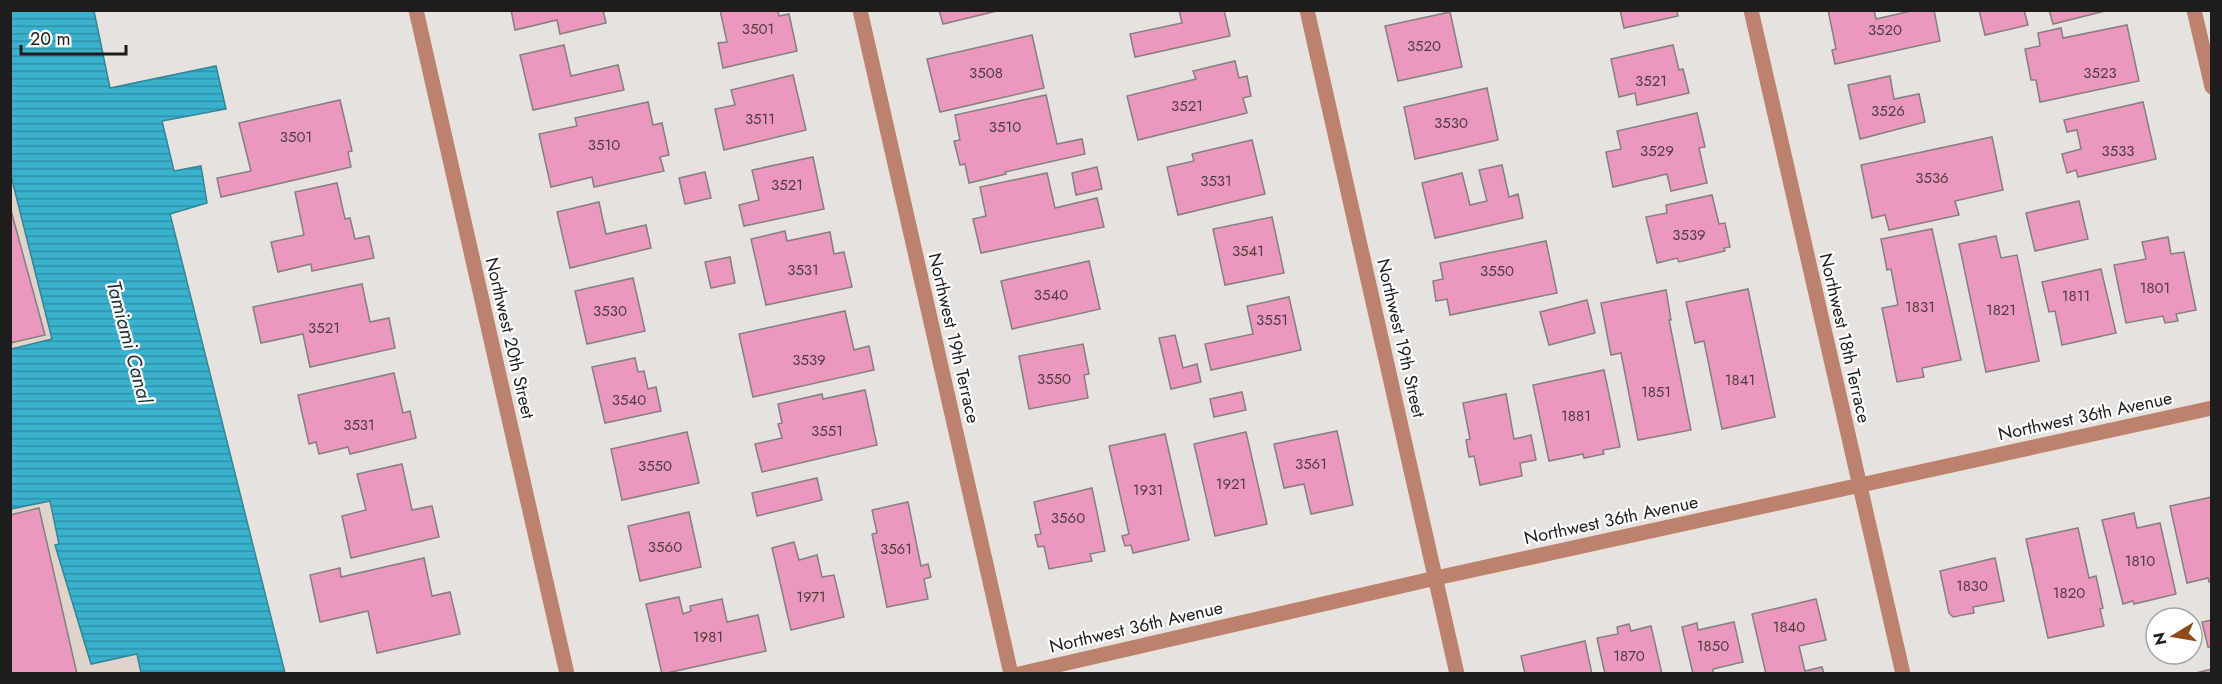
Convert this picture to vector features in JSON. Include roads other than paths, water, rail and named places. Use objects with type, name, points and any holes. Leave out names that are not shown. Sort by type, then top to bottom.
[{"type":"street","name":"Northwest 20th Street","points":[[416,10],[567,674]]},
{"type":"street","name":"Northwest 19th Terrace","points":[[860,10],[1011,674]]},
{"type":"street","name":"Northwest 19th Street","points":[[1307,10],[1457,674]]},
{"type":"street","name":"Northwest 18th Terrace","points":[[1751,10],[1903,674]]},
{"type":"street","points":[[2194,10],[2211,87]]},
{"type":"street","name":"Northwest 36th Avenue","points":[[1019,674],[1436,578],[2211,408]]},
{"type":"water","name":"Tamiami Canal","points":[[11,10],[94,11],[110,88],[216,66],[226,109],[162,121],[174,171],[201,166],[207,203],[170,214],[285,673],[141,673],[137,654],[91,664],[55,545],[59,544],[50,501],[11,509],[11,349],[52,339],[11,176]]}]
